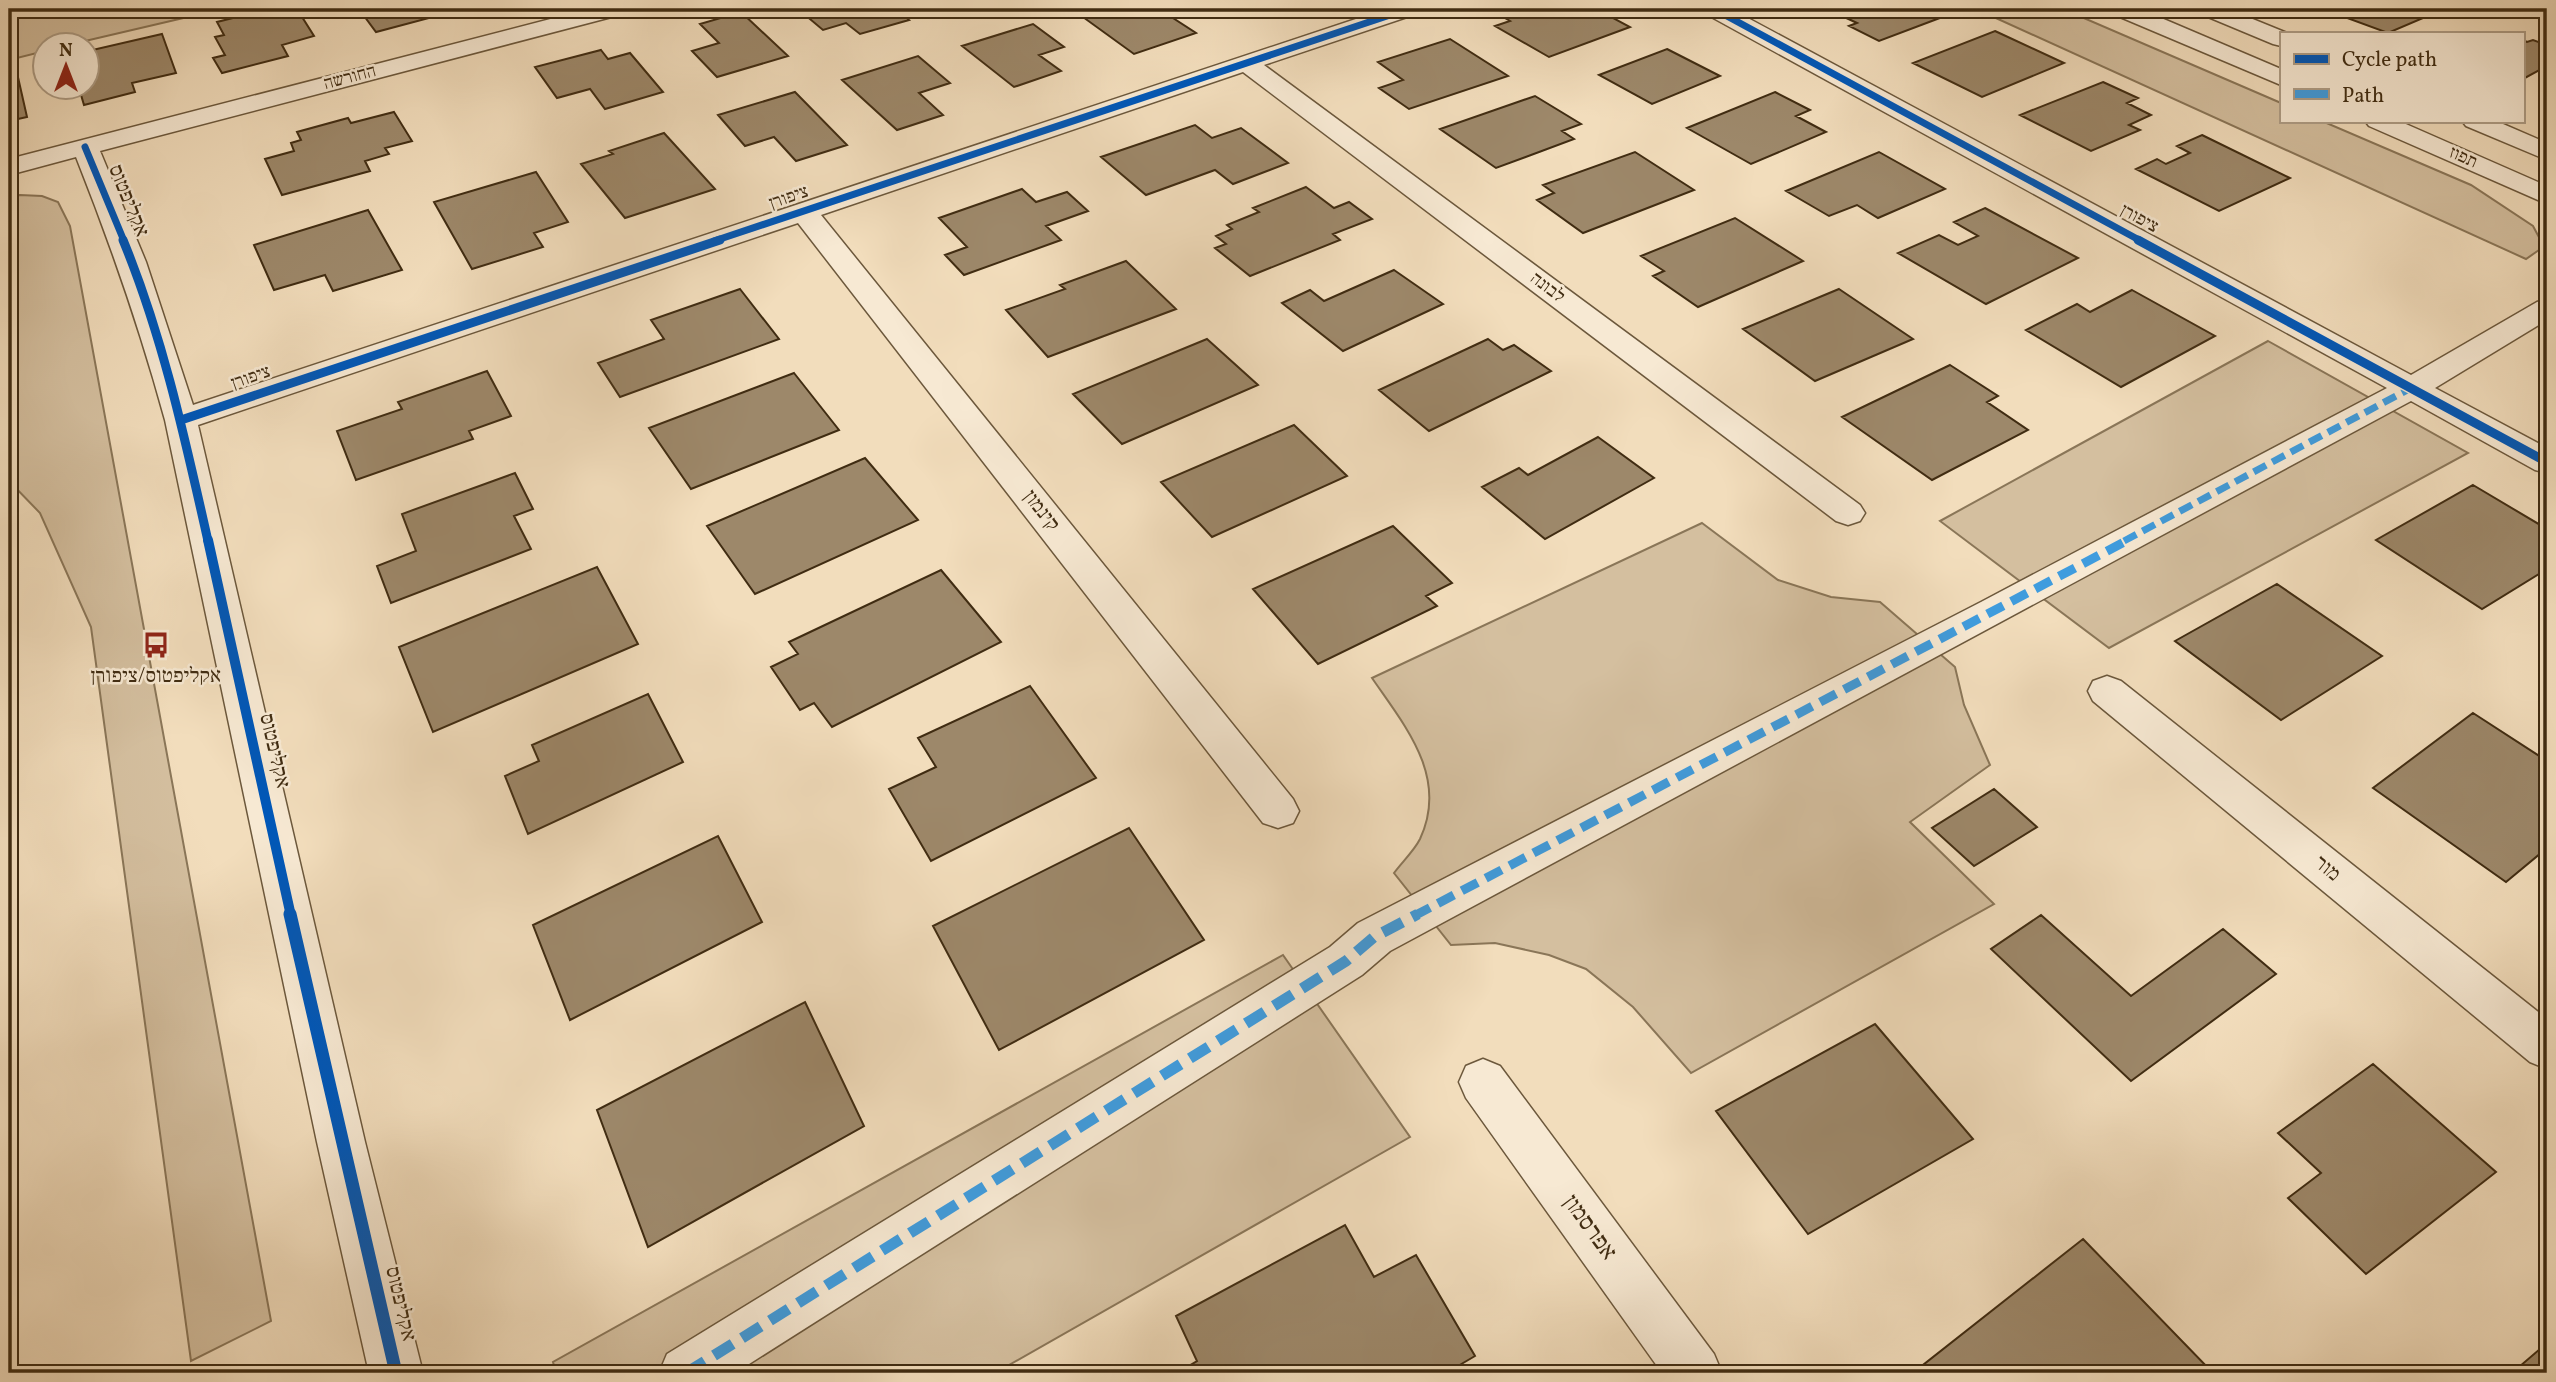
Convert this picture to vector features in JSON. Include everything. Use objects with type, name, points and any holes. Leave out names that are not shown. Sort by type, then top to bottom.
[{"type":"street","name":"החורשה","points":[[9,167],[615,9]]},
{"type":"street","name":"ציפורן","points":[[181,420],[1408,9]]},
{"type":"street","name":"ציפורן","points":[[1714,9],[2547,462]]},
{"type":"street","points":[[2121,9],[2280,78]]},
{"type":"street","points":[[2209,9],[2280,39]]},
{"type":"street","name":"לבונה","points":[[1246,63],[1848,513]]},
{"type":"street","name":"תפוז","points":[[2380,122],[2547,196]]},
{"type":"street","name":"תפוז","points":[[2477,122],[2547,152]]},
{"type":"street","name":"אקליפטוס","points":[[85,147],[132,262],[156,331],[181,420],[341,1142],[396,1373]]},
{"type":"street","name":"קינמון","points":[[803,211],[1278,811]]},
{"type":"street","points":[[686,1373],[1322,975],[1374,937],[1982,618],[2411,387],[2547,308]]},
{"type":"street","name":"מור","points":[[2107,691],[2547,1047]]},
{"type":"street","name":"אפרסמון","points":[[1483,1082],[1695,1373]]},
{"type":"shaded area","points":[[9,9],[222,9],[102,37],[102,32],[32,32],[32,54],[9,60]]},
{"type":"shaded area","points":[[1976,9],[2063,9],[2280,103],[2280,122],[2324,122],[2471,185],[2533,226],[2541,241],[2539,250],[2526,259]]},
{"type":"shaded area","points":[[9,196],[42,196],[58,202],[70,226],[271,1321],[191,1361],[91,627],[40,513],[9,481]]},
{"type":"shaded area","points":[[2268,341],[2468,453],[2109,648],[1940,521]]},
{"type":"shaded area","points":[[1702,523],[1778,580],[1831,597],[1880,602],[1955,667],[1964,705],[1990,765],[1910,822],[1994,904],[1691,1073],[1633,1007],[1586,969],[1549,955],[1495,943],[1451,945],[1394,873],[1420,839],[1428,816],[1429,794],[1419,753],[1398,715],[1372,678]]},
{"type":"shaded area","points":[[1283,955],[1410,1137],[995,1373],[556,1373],[553,1362]]},
{"type":"building","points":[[269,9],[297,9],[314,36],[282,45],[288,56],[222,73],[213,58],[225,55],[215,37],[224,35],[217,22]]},
{"type":"building","points":[[359,9],[421,9],[429,18],[376,32]]},
{"type":"building","points":[[798,9],[895,9],[909,20],[860,34],[846,23],[823,30]]},
{"type":"building","points":[[1087,9],[1159,9],[1196,33],[1134,54],[1076,12]]},
{"type":"building","points":[[1245,9],[1281,9],[1257,17]]},
{"type":"building","points":[[1531,9],[1573,9],[1591,18],[1604,13],[1630,27],[1549,57],[1495,26],[1510,21],[1505,18]]},
{"type":"building","points":[[1827,9],[1931,9],[1945,16],[1879,41],[1849,26],[1857,23]]},
{"type":"building","points":[[2333,9],[2444,9],[2390,32],[2328,11]]},
{"type":"building","points":[[741,12],[788,56],[717,77],[692,51],[719,43],[700,24]]},
{"type":"building","points":[[1033,24],[1064,47],[1039,55],[1061,71],[1014,87],[962,46]]},
{"type":"building","points":[[1995,31],[2064,63],[1982,97],[1913,63]]},
{"type":"building","points":[[162,34],[176,73],[132,83],[135,92],[102,100],[102,48]]},
{"type":"building","points":[[1450,39],[1508,76],[1409,109],[1379,88],[1403,80],[1378,62]]},
{"type":"building","points":[[2524,40],[2533,40],[2547,45],[2547,66],[2524,78]]},
{"type":"building","points":[[1667,49],[1720,76],[1652,104],[1599,75]]},
{"type":"building","points":[[601,50],[608,59],[630,53],[663,92],[605,109],[590,89],[557,98],[535,67]]},
{"type":"building","points":[[918,56],[950,83],[919,93],[943,115],[897,130],[842,80]]},
{"type":"building","points":[[15,64],[27,117],[9,121],[9,66]]},
{"type":"building","points":[[2103,82],[2138,98],[2127,103],[2151,115],[2129,125],[2140,130],[2091,151],[2020,115]]},
{"type":"building","points":[[795,92],[847,145],[796,161],[774,137],[745,146],[718,115]]},
{"type":"building","points":[[1775,92],[1810,110],[1796,116],[1826,132],[1751,164],[1687,128]]},
{"type":"building","points":[[1535,96],[1581,124],[1562,131],[1574,139],[1496,168],[1440,129]]},
{"type":"building","points":[[394,112],[412,141],[385,148],[389,154],[365,161],[370,171],[282,195],[265,159],[294,151],[291,143],[301,140],[297,132],[348,118],[351,123]]},
{"type":"building","points":[[1195,125],[1212,138],[1241,128],[1288,163],[1233,184],[1215,170],[1146,195],[1101,157]]},
{"type":"building","points":[[664,133],[715,189],[625,218],[581,164],[613,154],[609,151]]},
{"type":"building","points":[[2202,135],[2290,178],[2219,211],[2136,169],[2157,159],[2166,164],[2190,153],[2177,146]]},
{"type":"building","points":[[1635,152],[1694,190],[1583,233],[1537,200],[1554,193],[1543,185]]},
{"type":"building","points":[[1879,152],[1945,189],[1878,218],[1857,205],[1829,216],[1786,191]]},
{"type":"building","points":[[536,172],[568,222],[534,233],[543,247],[472,269],[434,202]]},
{"type":"building","points":[[1306,187],[1334,208],[1349,202],[1372,219],[1333,234],[1340,240],[1250,276],[1215,248],[1226,244],[1216,236],[1232,229],[1227,225],[1259,212],[1253,208]]},
{"type":"building","points":[[1022,189],[1036,202],[1067,192],[1088,211],[1046,226],[1061,240],[964,275],[945,255],[967,247],[939,218]]},
{"type":"building","points":[[1985,208],[2078,258],[1986,304],[1898,253],[1939,235],[1958,245],[1978,236],[1954,222]]},
{"type":"building","points":[[368,210],[402,270],[333,291],[325,275],[274,290],[254,245]]},
{"type":"building","points":[[1735,218],[1803,261],[1698,307],[1653,276],[1664,271],[1641,256]]},
{"type":"building","points":[[1126,261],[1176,309],[1048,357],[1006,310],[1065,289],[1060,285]]},
{"type":"building","points":[[1394,270],[1443,304],[1343,351],[1282,303],[1310,290],[1324,301]]},
{"type":"building","points":[[740,289],[779,339],[620,397],[598,363],[664,339],[651,320]]},
{"type":"building","points":[[1839,289],[1913,339],[1815,381],[1743,329]]},
{"type":"building","points":[[2132,290],[2215,336],[2121,387],[2026,330],[2077,304],[2090,312]]},
{"type":"building","points":[[1207,339],[1258,385],[1122,444],[1073,394]]},
{"type":"building","points":[[1488,339],[1503,350],[1514,345],[1551,371],[1429,431],[1379,390]]},
{"type":"building","points":[[1950,365],[1998,396],[1987,402],[2028,430],[1932,480],[1842,417]]},
{"type":"building","points":[[487,371],[511,416],[469,431],[473,439],[356,480],[337,431],[402,409],[398,402]]},
{"type":"building","points":[[794,373],[839,430],[691,489],[649,428]]},
{"type":"building","points":[[1294,425],[1347,476],[1212,537],[1161,482]]},
{"type":"building","points":[[1598,437],[1654,478],[1545,539],[1482,487],[1519,468],[1528,475]]},
{"type":"building","points":[[865,458],[918,520],[755,594],[707,526]]},
{"type":"building","points":[[515,473],[533,509],[514,516],[531,549],[391,603],[377,566],[416,551],[402,514]]},
{"type":"building","points":[[2473,485],[2547,529],[2547,569],[2482,609],[2376,540]]},
{"type":"building","points":[[1393,526],[1452,583],[1426,596],[1437,606],[1318,664],[1253,589]]},
{"type":"building","points":[[597,567],[638,644],[433,732],[399,647]]},
{"type":"building","points":[[941,570],[1001,642],[832,727],[814,703],[800,710],[771,667],[798,654],[789,642]]},
{"type":"building","points":[[2277,584],[2382,656],[2281,720],[2175,641]]},
{"type":"building","points":[[1030,686],[1096,778],[931,861],[889,789],[936,767],[918,738]]},
{"type":"building","points":[[648,694],[683,762],[528,834],[505,776],[539,761],[532,745]]},
{"type":"building","points":[[2473,713],[2547,761],[2547,848],[2506,882],[2373,788]]},
{"type":"building","points":[[1994,789],[2037,827],[1974,866],[1932,828]]},
{"type":"building","points":[[1129,828],[1204,940],[999,1050],[933,926]]},
{"type":"building","points":[[718,836],[762,922],[570,1020],[533,925]]},
{"type":"building","points":[[2041,915],[2131,996],[2223,929],[2276,974],[2131,1081],[1991,949]]},
{"type":"building","points":[[805,1002],[864,1126],[648,1247],[597,1110]]},
{"type":"building","points":[[1875,1024],[1973,1139],[1808,1234],[1716,1111]]},
{"type":"building","points":[[2373,1064],[2496,1172],[2366,1274],[2288,1198],[2321,1173],[2278,1133]]},
{"type":"building","points":[[1345,1225],[1374,1277],[1416,1255],[1475,1356],[1446,1373],[1177,1373],[1197,1361],[1176,1316]]},
{"type":"building","points":[[2083,1239],[2213,1373],[1930,1373],[1923,1365]]},
{"type":"building","points":[[2547,1343],[2547,1373],[2512,1373]]},
{"type":"marked path","points":[[686,1373],[1346,961],[1374,937],[2411,388]]},
{"type":"cycle path","points":[[181,420],[1408,9]]},
{"type":"cycle path","points":[[1714,9],[2547,462]]},
{"type":"cycle path","points":[[85,147],[132,262],[156,332],[181,420],[341,1142],[396,1373]]},
{"type":"place","name":"אקליפטוס/ציפורן","points":[[156,645]]}]
